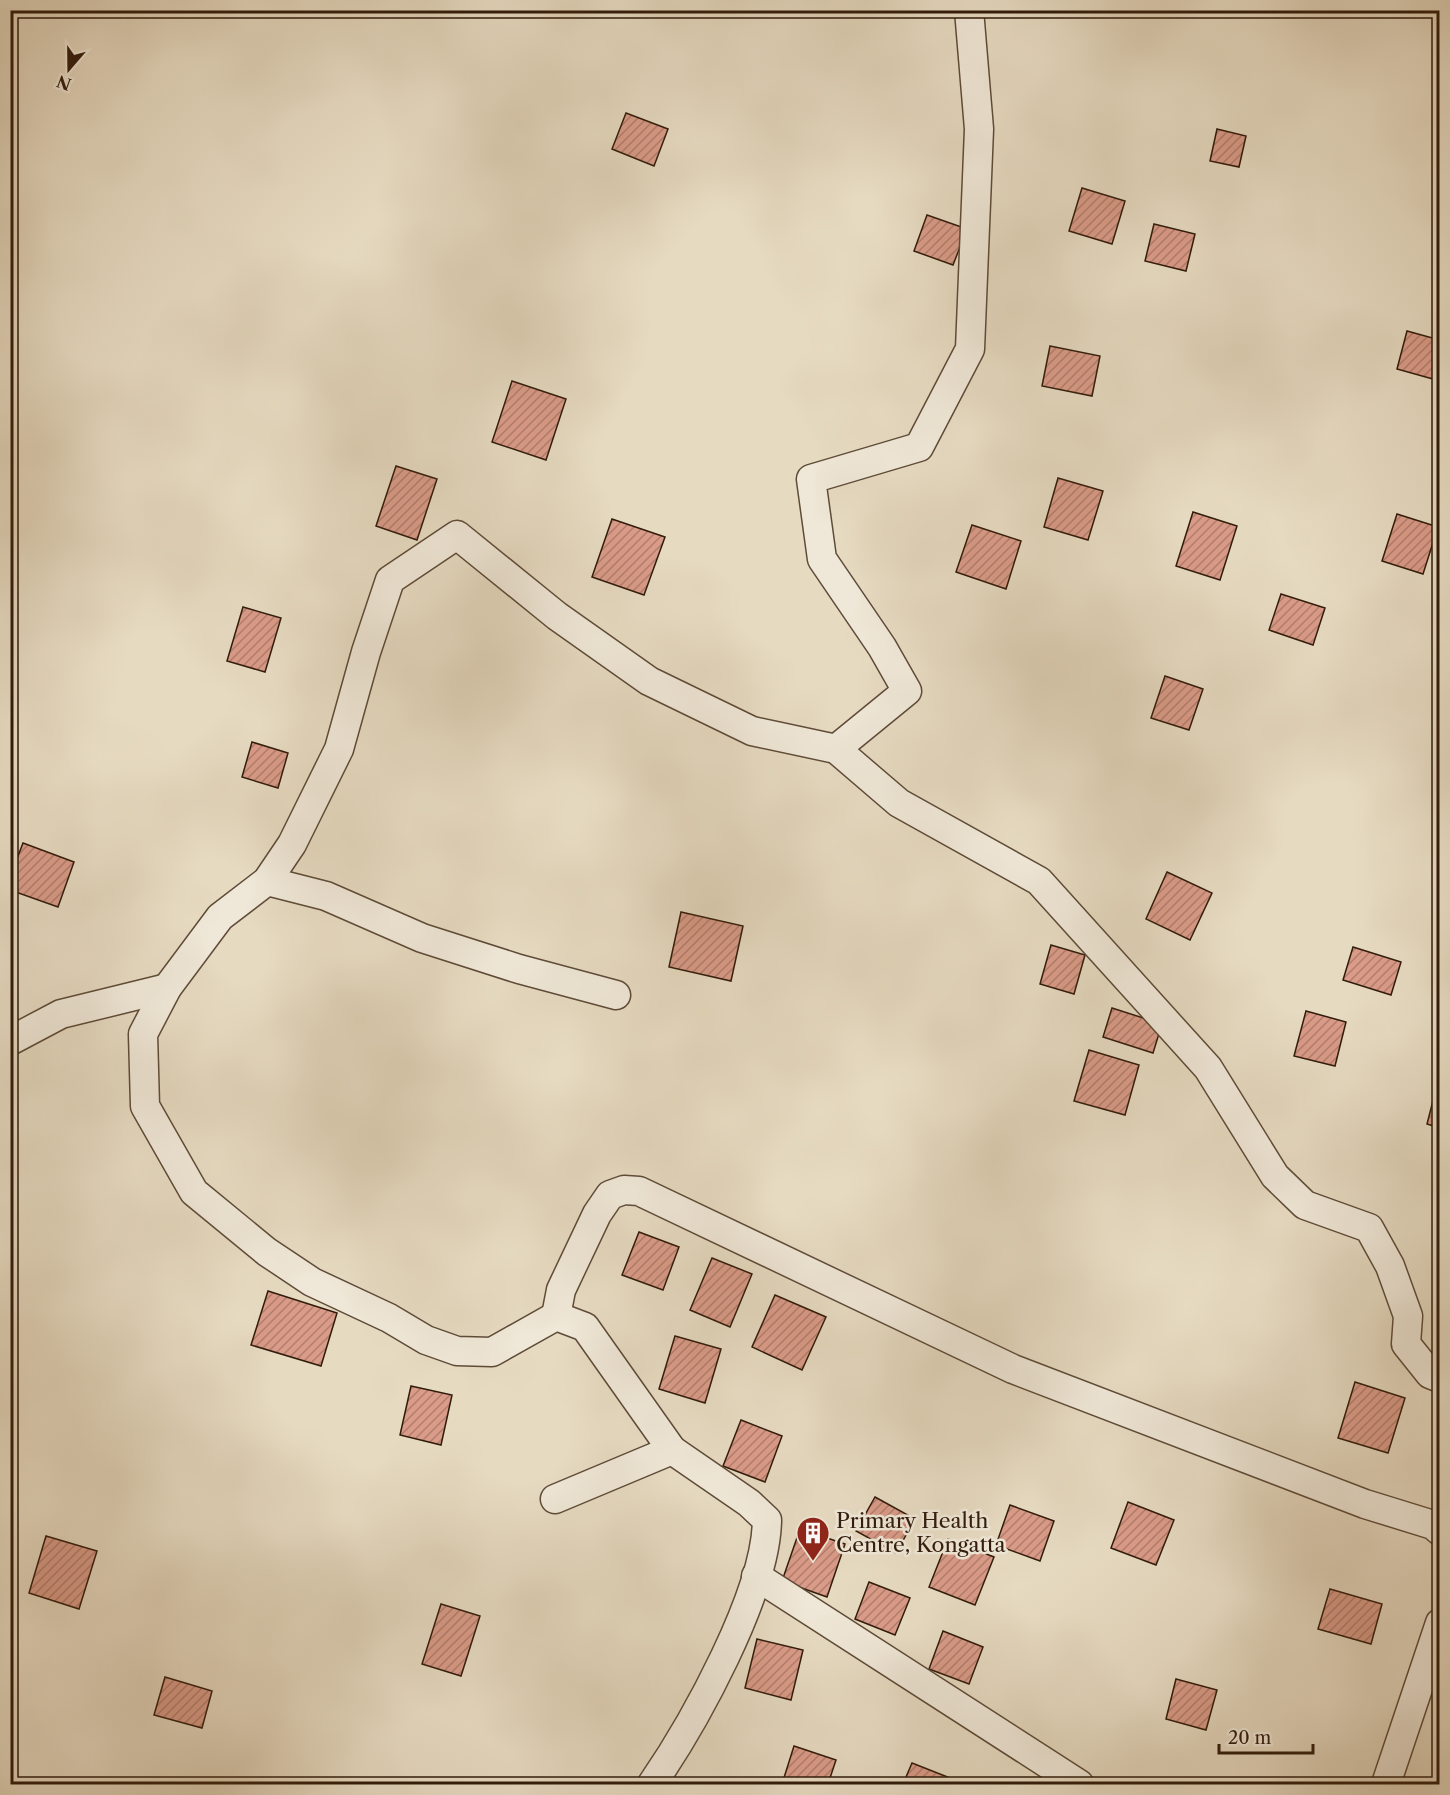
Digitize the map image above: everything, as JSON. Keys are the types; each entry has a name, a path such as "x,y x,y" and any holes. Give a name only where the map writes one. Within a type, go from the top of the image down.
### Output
{"street":[{"path":"836,749 907,691 882,647 822,559 811,479 919,447 970,349 979,129 969,10"},
{"path":"1440,1378 1430,1374 1406,1344 1408,1316 1390,1266 1369,1228 1305,1205 1275,1176 1208,1068 1039,881 899,803 836,749 752,731 649,681 557,615 456,535 390,580 366,652 339,749 292,844 267,881 220,917 167,988 143,1034 145,1106 194,1192 267,1252 312,1282 389,1318 426,1340 457,1351 492,1352 556,1316 561,1290 597,1214 610,1195 624,1190 639,1191 1013,1369 1365,1504 1433,1525 1440,1531"},
{"path":"267,881 326,896 422,938 519,969 616,995"},
{"path":"10,1041 61,1014 167,988"},
{"path":"556,1316 585,1327 672,1450 749,1503 766,1520 766,1542 756,1576 731,1641 682,1741 652,1785"},
{"path":"555,1499 672,1450"},
{"path":"756,1576 830,1621 1079,1785"},
{"path":"1386,1785 1440,1623"}],"building":[{"path":"626,113 668,129 654,166 612,149"},
{"path":"1217,129 1246,136 1239,167 1210,161"},
{"path":"1082,188 1125,201 1112,244 1069,231"},
{"path":"927,215 967,229 953,265 914,251"},
{"path":"1154,224 1195,234 1186,271 1145,261"},
{"path":"1407,331 1440,340 1440,381 1397,369"},
{"path":"1050,346 1100,356 1092,396 1042,386"},
{"path":"512,381 566,399 546,460 492,442"},
{"path":"396,466 437,479 417,540 376,526"},
{"path":"1058,478 1103,491 1088,540 1044,527"},
{"path":"1193,512 1237,526 1220,580 1176,566"},
{"path":"1397,514 1438,527 1423,574 1382,561"},
{"path":"612,519 665,537 644,595 592,577"},
{"path":"972,525 1021,541 1006,589 956,572"},
{"path":"1281,594 1325,608 1313,645 1269,630"},
{"path":"243,607 281,618 265,672 227,661"},
{"path":"1165,676 1203,689 1189,730 1151,718"},
{"path":"252,742 288,753 278,788 242,777"},
{"path":"23,843 74,862 58,907 10,890 10,877"},
{"path":"1167,872 1212,893 1190,940 1146,919"},
{"path":"681,912 743,926 731,981 669,967"},
{"path":"1051,945 1085,955 1074,994 1040,984"},
{"path":"1353,947 1401,962 1391,995 1343,980"},
{"path":"1112,1008 1162,1024 1153,1053 1103,1037"},
{"path":"1306,1011 1346,1022 1335,1066 1294,1056"},
{"path":"1089,1050 1139,1065 1125,1115 1074,1101"},
{"path":"1436,1089 1440,1090 1440,1128 1427,1124"},
{"path":"639,1232 679,1247 663,1290 622,1275"},
{"path":"712,1258 752,1274 730,1327 690,1310"},
{"path":"268,1291 337,1313 321,1366 251,1345"},
{"path":"775,1295 826,1317 802,1370 752,1347"},
{"path":"675,1336 721,1349 705,1403 659,1389"},
{"path":"1355,1382 1405,1398 1388,1453 1338,1438"},
{"path":"411,1386 452,1395 441,1445 400,1435"},
{"path":"741,1420 782,1436 765,1482 723,1466"},
{"path":"875,1497 915,1519 896,1553 856,1531"},
{"path":"1128,1502 1174,1520 1156,1565 1111,1548"},
{"path":"1010,1505 1054,1521 1040,1561 996,1545"},
{"name":"Primary Health Centre, Kongatta","path":"800,1529 845,1544 827,1597 782,1581"},
{"path":"46,1536 97,1551 79,1609 29,1593"},
{"path":"948,1539 994,1557 975,1605 929,1587"},
{"path":"869,1582 910,1598 895,1635 855,1619"},
{"path":"1330,1589 1382,1604 1371,1644 1318,1629"},
{"path":"441,1604 480,1616 461,1676 422,1664"},
{"path":"943,1631 983,1647 969,1684 929,1669"},
{"path":"757,1639 803,1650 791,1700 745,1688"},
{"path":"165,1677 212,1691 202,1728 154,1715"},
{"path":"1176,1679 1217,1690 1206,1730 1166,1719"},
{"path":"794,1746 836,1760 828,1784 782,1784"},
{"path":"912,1763 955,1780 953,1784 903,1784"}],"place":[{"name":"Primary Health Centre, Kongatta","path":"813,1562"}]}
